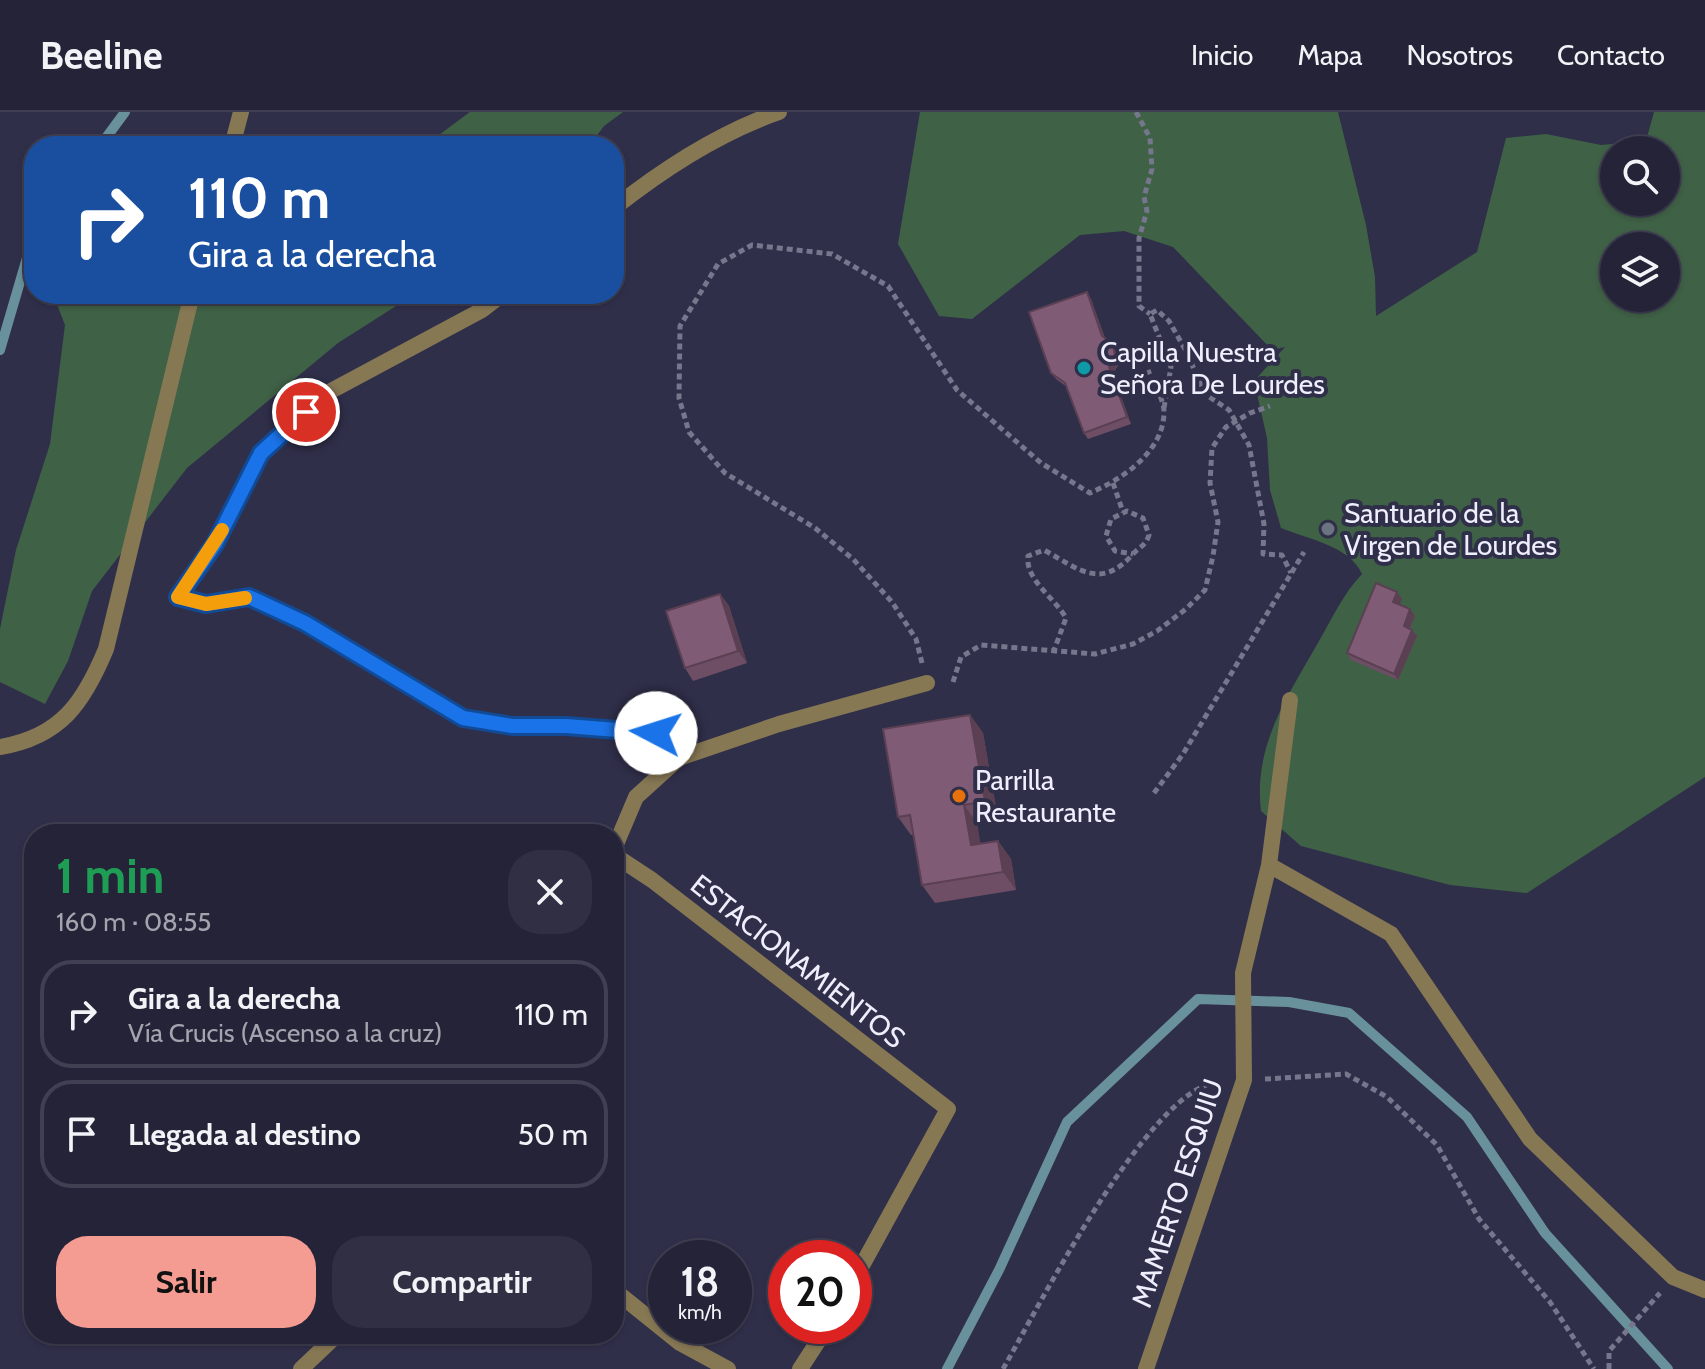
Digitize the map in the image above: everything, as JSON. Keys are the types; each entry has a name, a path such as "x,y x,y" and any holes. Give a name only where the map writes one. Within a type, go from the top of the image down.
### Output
{"street":[{"path":"235,136 241,112"},
{"path":"624,200 646,182 755,121 779,112"},
{"path":"0,747 21,744 56,725 87,693 94,678 106,649 190,304"},
{"path":"490,304 329,392 261,453 215,544 178,597 206,604 249,597 305,623 463,718 512,726 566,726 656,733 679,758"},
{"path":"624,825 636,797 679,758 779,724 927,683"},
{"name":"MAMERTO ESQUIU","path":"1146,1369 1244,1080 1243,973 1269,865 1290,700"},
{"name":"ESTACIONAMIENTOS","path":"624,862 948,1109 872,1247"},
{"path":"1269,865 1391,934 1530,1139 1673,1277 1705,1290"},
{"path":"624,1298 680,1343 728,1369"},
{"path":"301,1369 327,1344"},
{"path":"800,1369 816,1344"}],"path":[{"path":"927,683 916,639 892,602 853,559 815,528 725,473 689,432 679,398 680,326 718,264 752,245 832,254 888,286 957,390 1041,463 1090,493 1113,483 1128,472 1160,436 1171,367 1150,314 1139,306 1139,238 1147,211 1144,197 1152,169 1150,138 1136,112"},
{"path":"1150,314 1157,310 1169,321 1205,394 1229,410 1249,445 1264,524 1263,554 1282,555 1291,573"},
{"path":"1148,370 1164,409"},
{"path":"953,682 961,657 981,645 1016,645 1053,653 1095,654 1133,644 1157,631 1205,590 1218,522 1210,483 1212,448 1226,427 1270,406"},
{"path":"1113,483 1123,512"},
{"path":"1053,653 1066,618 1058,604 1032,576 1028,556 1044,550 1097,575 1124,566 1146,543 1148,526 1136,513 1123,512 1111,519 1106,536 1115,551 1133,554"},
{"path":"1154,793 1183,754 1304,552"},
{"path":"1003,1369 1117,1172 1181,1102 1211,1082 1346,1074 1387,1097 1437,1145 1479,1219 1550,1302 1594,1369"},
{"path":"1609,1369 1609,1351 1673,1277"}],"green space":[{"path":"470,112 623,112 596,136 438,136"},
{"path":"920,112 1338,112 1366,225 1375,277 1376,316 1477,252 1506,138 1546,134 1600,145 1600,216 1680,216 1680,136 1647,136 1654,112 1705,112 1705,777 1527,893 1450,885 1301,846 1261,811 1262,764 1275,722 1285,702 1339,606 1362,574 1356,564 1338,550 1281,528 1270,490 1267,438 1254,381 1285,347 1272,350 1173,247 1124,231 1080,235 972,319 939,316 898,244"},
{"path":"57,304 399,304 338,343 187,468 92,591 68,661 45,704 0,682 0,629 16,550 50,444 65,325"}],"building":[{"name":"Capilla Nuestra Señora De Lourdes","path":"1087,292 1102,336 1113,344 1115,355 1109,367 1127,417 1084,433 1065,383 1051,373 1029,312"},
{"path":"1376,583 1397,592 1393,602 1410,609 1404,626 1412,630 1394,674 1347,653"},
{"path":"720,594 738,651 685,668 666,611"},
{"path":"970,715 985,801 964,805 971,845 998,841 1003,872 922,885 910,815 898,817 883,729"}],"waterway":[{"path":"107,136 125,112"},
{"path":"0,350 24,268"},
{"path":"947,1369 999,1270 1067,1122 1198,999 1289,1002 1349,1013 1467,1117 1545,1233 1668,1369"}],"slow traffic":[{"path":"222,530 178,597 206,604 245,598"}],"place":[{"name":"Capilla Nuestra Señora De Lourdes","path":"1084,368"},
{"name":"Santuario de la Virgen de Lourdes","path":"1328,529"},
{"name":"Parrilla Restaurante","path":"959,796"}],"route":[{"path":"306,412 261,453 215,544 178,597 206,604 249,597 305,623 463,718 512,726 566,726 656,733"}]}
